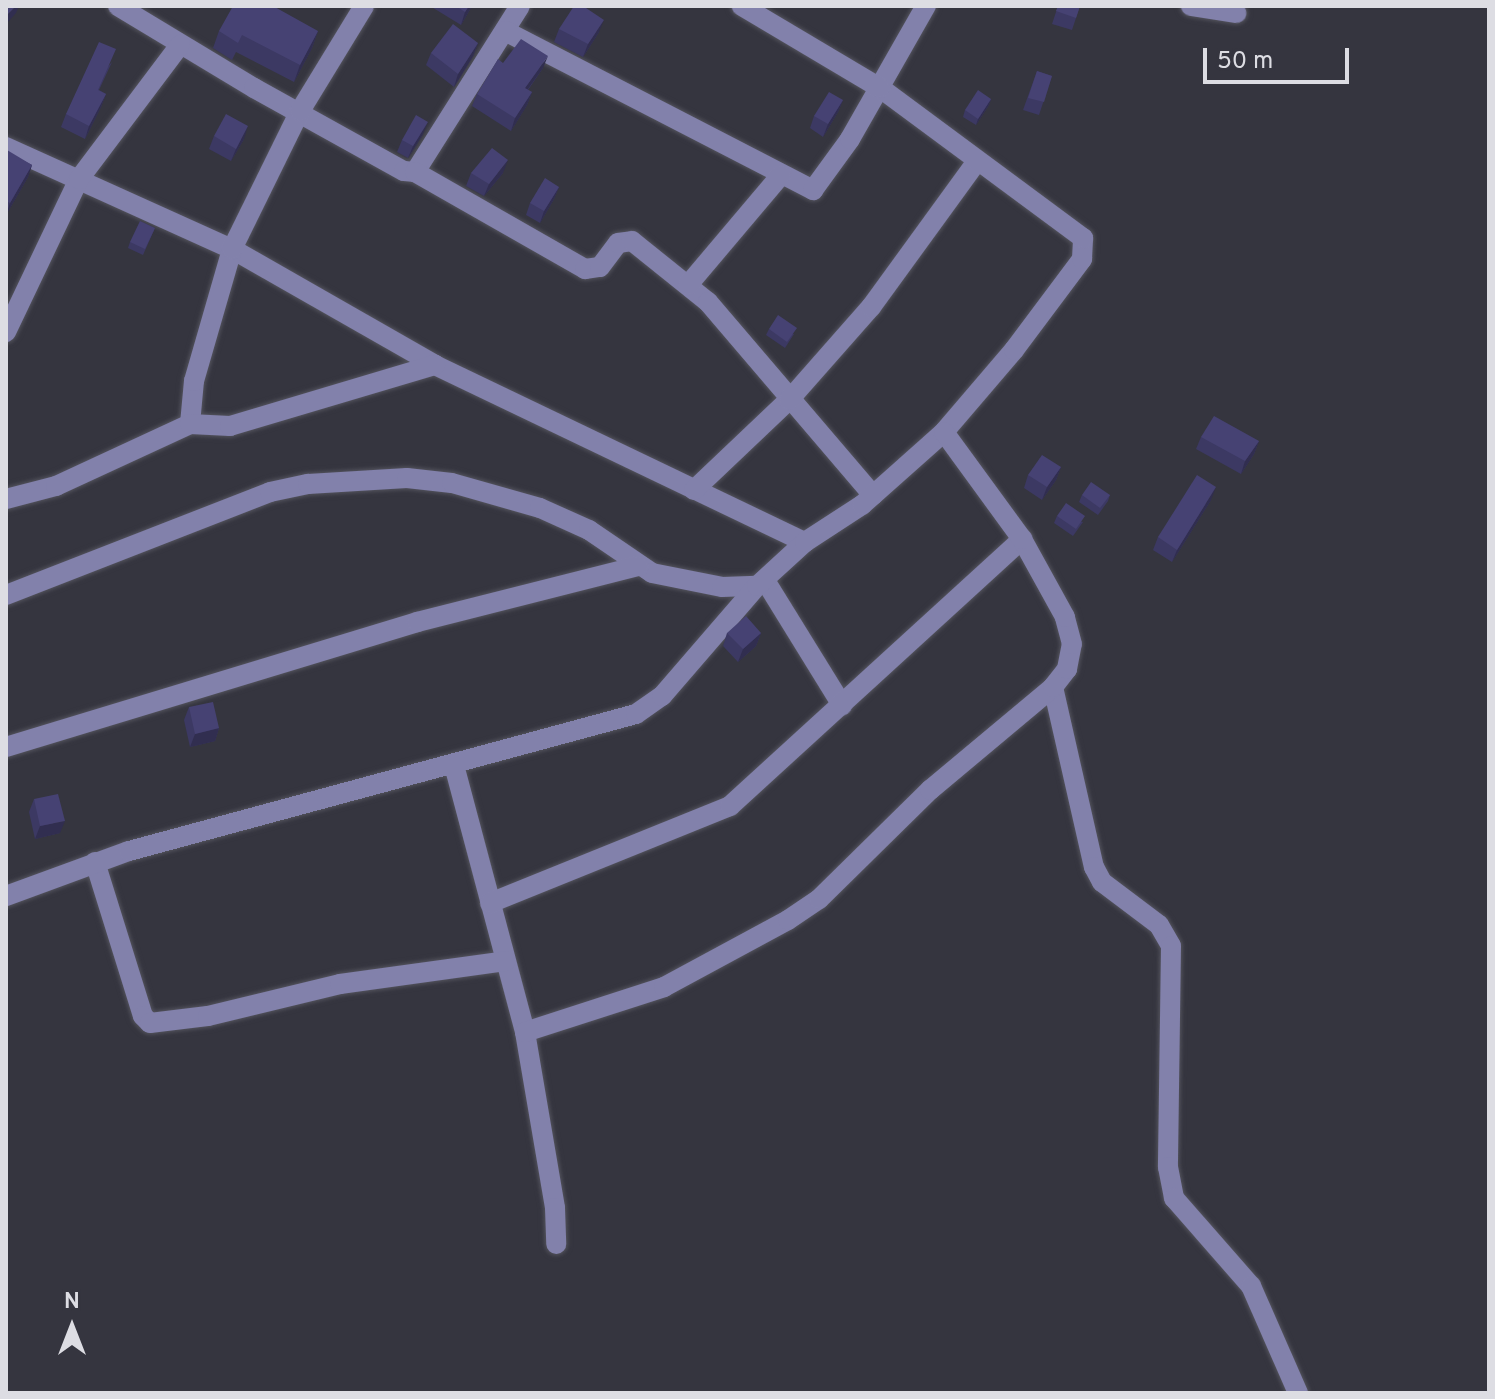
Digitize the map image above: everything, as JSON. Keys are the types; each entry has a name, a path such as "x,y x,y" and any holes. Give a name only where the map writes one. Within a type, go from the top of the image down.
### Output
{"street":[{"path":"118,6 180,45 404,171 415,172 585,269 600,267 624,239 688,285 873,495"},
{"path":"190,424 194,381 232,249 300,111 364,6"},
{"path":"415,172 520,6"},
{"path":"6,896 95,862 636,714 662,696 762,584 805,542 873,495 944,432 1064,287 1085,248 1083,238 1073,229 880,88 742,6"},
{"path":"505,31 805,189 822,185 926,6"},
{"path":"1191,6 1236,13"},
{"path":"6,332 79,179 180,45"},
{"path":"6,147 232,249 435,365 805,542"},
{"path":"694,490 789,400 871,307 977,161"},
{"path":"688,285 781,175"},
{"path":"6,499 56,486 190,424 230,426 435,365"},
{"path":"525,1032 664,987 788,920 819,899 980,743 1053,687 1067,669 1072,644 1065,617 1022,539 944,432"},
{"path":"6,595 270,492 354,479 452,483 502,495 589,530 638,566 683,581 762,584"},
{"path":"490,903 730,806 842,705 904,641 1022,539"},
{"path":"6,747 417,622 638,566"},
{"path":"762,584 842,705"},
{"path":"1053,687 1094,867 1102,882 1167,934 1171,946 1168,1167 1174,1198 1251,1286 1298,1393"},
{"path":"454,765 525,1032 555,1208 556,1244"},
{"path":"95,862 143,1016 150,1023 208,1016 340,984 505,961"}],"building":[{"path":"6,6 16,6 6,16"},
{"path":"233,6 273,6 318,31 300,65 242,35 238,43 219,31"},
{"path":"574,6 583,6 604,20 588,44 559,29"},
{"path":"1058,6 1080,6 1076,18 1056,11"},
{"path":"453,24 478,43 458,74 431,53"},
{"path":"521,39 548,56 525,88 532,92 515,118 477,94 498,59 503,63"},
{"path":"99,42 116,49 98,90 106,94 89,126 66,114"},
{"path":"1037,71 1052,76 1044,102 1028,98"},
{"path":"978,90 991,99 978,119 965,110"},
{"path":"829,92 843,100 828,124 814,116"},
{"path":"226,114 248,126 236,149 214,136"},
{"path":"416,115 428,122 413,146 402,140"},
{"path":"492,148 508,160 489,184 471,173"},
{"path":"7,150 32,165 10,203 6,201"},
{"path":"545,178 559,187 544,211 530,203"},
{"path":"140,221 155,228 145,249 130,242"},
{"path":"778,315 797,328 787,342 769,329"},
{"path":"1214,416 1259,441 1245,461 1201,437"},
{"path":"1042,455 1061,467 1047,487 1028,475"},
{"path":"1197,475 1216,487 1177,550 1158,537"},
{"path":"1091,482 1110,495 1100,508 1082,495"},
{"path":"1066,503 1085,516 1076,529 1057,516"},
{"path":"746,616 761,633 743,649 727,633"},
{"path":"213,702 219,728 195,734 189,707"},
{"path":"58,794 65,821 40,826 34,799"}]}
